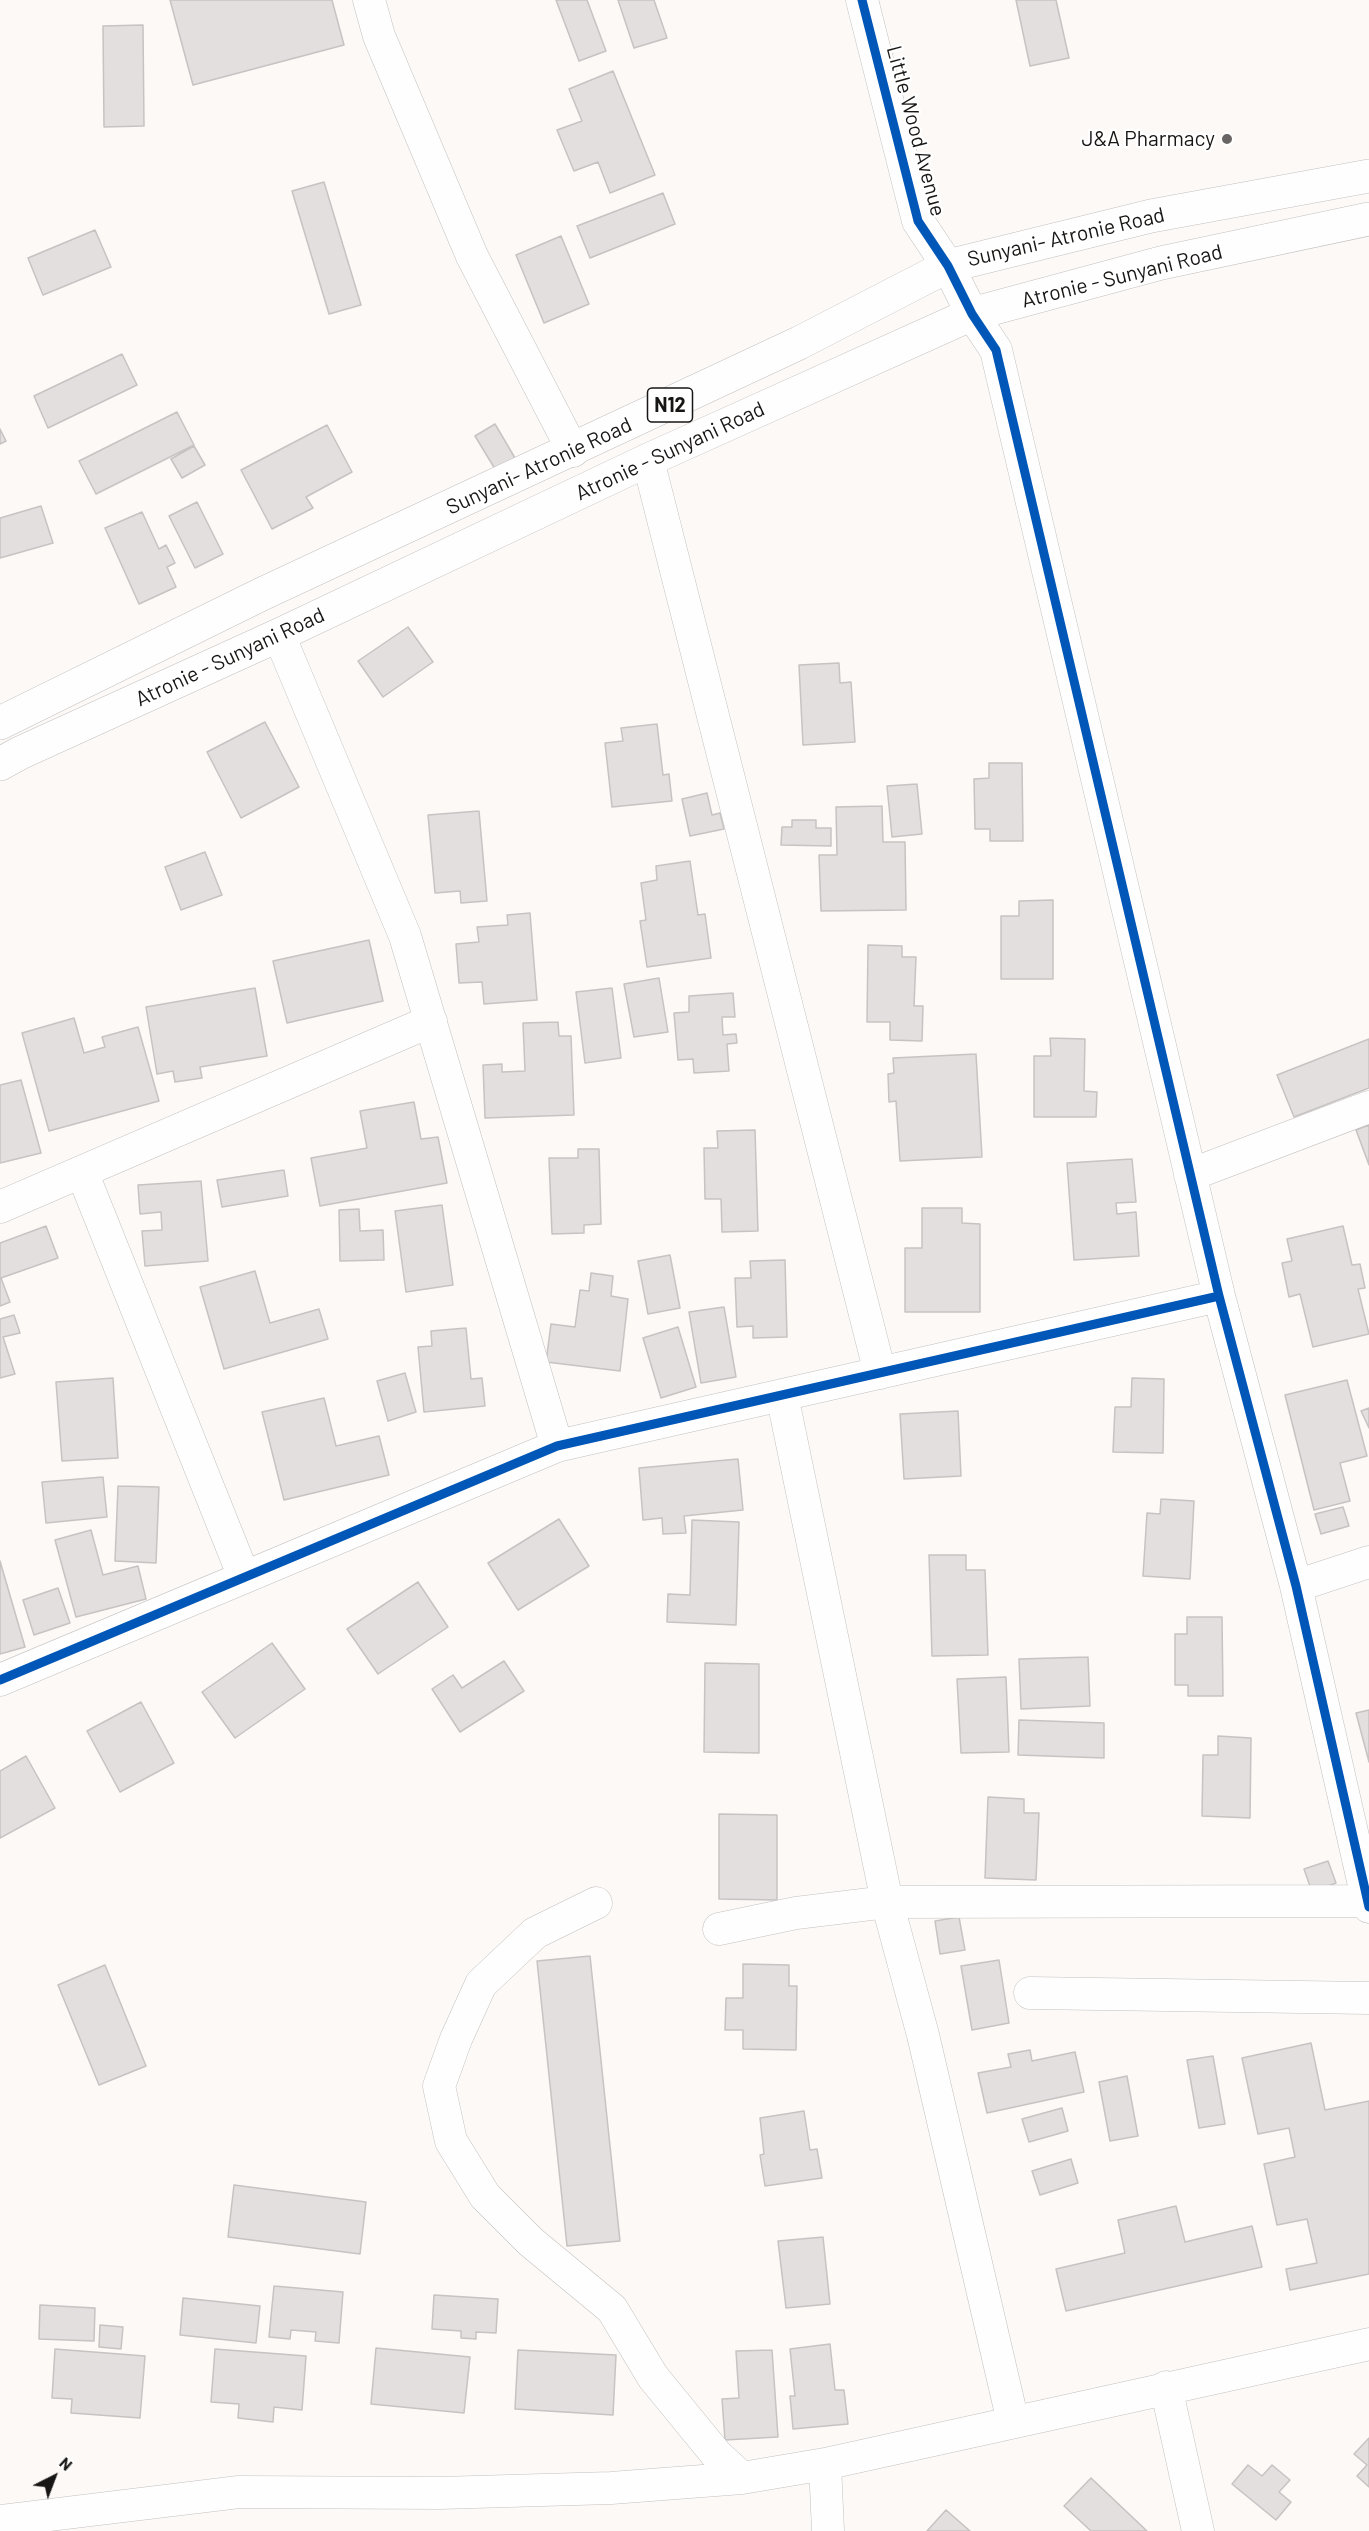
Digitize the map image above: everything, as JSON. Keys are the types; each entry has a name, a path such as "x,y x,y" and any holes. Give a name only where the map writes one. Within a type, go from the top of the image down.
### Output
{"highway":[{"name":"Sunyani- Atronie Road","path":"1,720 262,594 573,451 799,343 948,266 1151,216 1369,176"},
{"name":"Atronie - Sunyani Road","path":"0,764 648,460 972,314 1161,263 1369,219"}],"street":[{"path":"369,0 379,36 472,255 573,451"},
{"name":"Little Wood Avenue","path":"862,0 918,221 948,266 972,314 996,350 1219,1296 1296,1586 1368,1904"},
{"path":"648,460 880,1373"},
{"path":"279,635 405,936 557,1446"},
{"path":"0,1207 430,1021"},
{"path":"1190,1175 1369,1107"},
{"path":"82,1172 244,1577"},
{"path":"0,1680 557,1446 1219,1296"},
{"path":"782,1395 887,1902 923,2035 1013,2422"},
{"path":"1296,1586 1369,1562"},
{"path":"719,1929 796,1913 887,1902 1368,1904"},
{"path":"596,1903 535,1932 481,1984 456,2039 439,2086 451,2141 485,2196 531,2242 612,2309 653,2377 716,2454 742,2478"},
{"path":"1030,1993 1369,1998"},
{"path":"0,2521 239,2492 441,2493 611,2488 742,2478 825,2464 1369,2344"},
{"path":"1166,2387 1198,2531"},
{"path":"825,2464 828,2531"}],"building":[{"path":"170,0 332,0 344,45 193,85"},
{"path":"556,0 587,0 606,51 579,61"},
{"path":"618,0 654,0 667,38 634,48"},
{"path":"1016,0 1056,0 1069,58 1030,66"},
{"path":"143,25 144,126 104,127 103,26"},
{"path":"613,71 655,175 610,193 598,162 574,171 557,130 582,121 569,89"},
{"path":"324,182 361,305 329,314 292,191"},
{"path":"663,193 675,224 590,258 577,226"},
{"path":"95,230 111,267 43,295 28,258"},
{"path":"561,236 589,304 544,323 516,255"},
{"path":"122,354 137,385 48,428 34,396"},
{"path":"177,412 194,445 96,494 79,461"},
{"path":"495,424 515,458 495,469 475,436"},
{"path":"327,425 352,472 306,497 313,508 272,529 241,470"},
{"path":"0,429 6,441 0,444"},
{"path":"194,446 205,465 182,478 171,459"},
{"path":"197,502 223,554 195,568 169,516"},
{"path":"41,506 53,543 0,558 0,518"},
{"path":"142,512 159,549 166,545 175,563 167,567 176,587 139,604 105,528"},
{"path":"408,627 433,662 383,697 358,661"},
{"path":"839,663 840,683 851,682 855,742 803,745 799,665"},
{"path":"265,722 299,787 241,818 207,752"},
{"path":"657,724 663,775 669,774 672,801 612,807 605,743 623,741 621,728"},
{"path":"989,763 1022,763 1023,841 990,841 990,829 975,829 974,779 989,778"},
{"path":"917,784 922,834 892,837 887,786"},
{"path":"707,793 712,815 720,813 724,829 690,836 682,799"},
{"path":"882,806 883,842 905,842 906,910 821,911 819,855 837,855 836,807"},
{"path":"479,811 487,901 461,903 460,891 435,893 428,815"},
{"path":"792,820 816,820 816,828 831,828 831,846 781,845 782,827 792,827"},
{"path":"205,852 222,895 181,910 165,867"},
{"path":"690,861 698,915 705,914 711,958 647,967 640,921 646,920 641,883 657,880 656,866"},
{"path":"1053,900 1053,979 1001,979 1001,916 1019,916 1019,901"},
{"path":"530,913 537,1000 484,1004 482,982 459,983 456,944 479,942 477,927 508,925 507,915"},
{"path":"369,940 383,1001 287,1023 273,961"},
{"path":"868,945 902,946 902,957 916,957 914,1006 923,1006 922,1041 890,1040 890,1022 867,1022"},
{"path":"659,978 668,1032 634,1037 624,984"},
{"path":"255,988 267,1056 200,1067 202,1078 175,1082 173,1071 157,1074 146,1007"},
{"path":"612,988 621,1058 585,1063 576,992"},
{"path":"733,993 735,1017 722,1017 723,1035 736,1034 737,1043 727,1044 729,1071 694,1073 693,1059 678,1060 674,1013 689,1012 689,996"},
{"path":"74,1018 84,1053 105,1047 102,1037 138,1027 159,1101 49,1131 22,1033"},
{"path":"558,1022 559,1036 571,1036 574,1115 485,1118 483,1065 502,1064 502,1072 525,1071 523,1023"},
{"path":"1050,1038 1085,1039 1084,1091 1097,1092 1096,1117 1034,1117 1034,1056 1051,1056"},
{"path":"1369,1039 1369,1088 1294,1117 1277,1075"},
{"path":"976,1054 982,1157 900,1161 896,1101 889,1102 888,1074 894,1073 893,1058"},
{"path":"21,1080 41,1153 0,1163 0,1085"},
{"path":"414,1102 421,1139 438,1137 447,1183 320,1206 311,1158 367,1148 360,1111"},
{"path":"1369,1125 1369,1165 1356,1130"},
{"path":"755,1130 758,1231 722,1232 721,1199 705,1199 704,1148 718,1148 717,1131"},
{"path":"578,1149 599,1149 601,1224 584,1225 584,1233 552,1234 549,1158 578,1158"},
{"path":"1132,1159 1136,1202 1116,1203 1117,1214 1136,1212 1139,1256 1074,1260 1067,1163"},
{"path":"284,1170 288,1196 222,1207 217,1180"},
{"path":"201,1181 208,1261 145,1266 142,1231 162,1230 161,1212 140,1214 138,1185"},
{"path":"442,1205 453,1285 406,1292 395,1211"},
{"path":"922,1208 962,1208 962,1223 980,1224 980,1312 905,1312 905,1248 922,1248"},
{"path":"359,1209 360,1231 383,1230 384,1260 340,1261 339,1210"},
{"path":"46,1226 58,1258 1,1278 10,1302 0,1306 0,1243"},
{"path":"1343,1226 1352,1265 1360,1264 1365,1288 1358,1289 1369,1334 1313,1347 1300,1294 1289,1297 1282,1263 1292,1261 1287,1239"},
{"path":"670,1255 680,1308 648,1314 638,1261"},
{"path":"785,1260 787,1337 753,1338 753,1326 737,1327 735,1278 751,1278 750,1261"},
{"path":"255,1271 270,1323 319,1309 328,1339 224,1369 200,1287"},
{"path":"591,1273 613,1276 611,1296 628,1299 620,1371 546,1362 551,1324 575,1327 580,1290 589,1291"},
{"path":"724,1307 736,1377 701,1383 689,1312"},
{"path":"14,1315 20,1333 3,1337 15,1374 0,1378 0,1319"},
{"path":"678,1327 696,1387 661,1398 643,1338"},
{"path":"466,1328 471,1379 482,1378 485,1406 424,1412 418,1347 432,1346 431,1331"},
{"path":"405,1373 416,1412 388,1421 377,1381"},
{"path":"113,1378 118,1458 62,1461 56,1382"},
{"path":"1132,1378 1164,1379 1163,1453 1113,1452 1115,1407 1131,1407"},
{"path":"1347,1380 1367,1456 1340,1463 1350,1501 1314,1510 1285,1395"},
{"path":"324,1398 336,1446 379,1436 389,1475 284,1500 262,1412"},
{"path":"1369,1408 1369,1428 1361,1411"},
{"path":"958,1411 961,1476 904,1479 900,1414"},
{"path":"738,1459 743,1510 684,1516 686,1533 663,1534 662,1518 643,1520 639,1468"},
{"path":"103,1477 107,1517 46,1523 42,1482"},
{"path":"118,1486 159,1487 156,1563 115,1561"},
{"path":"1161,1499 1194,1501 1190,1579 1143,1576 1147,1513 1160,1514"},
{"path":"1343,1507 1349,1526 1321,1534 1315,1514"},
{"path":"559,1519 589,1566 518,1610 488,1563"},
{"path":"692,1520 739,1522 736,1625 667,1622 668,1594 690,1595"},
{"path":"91,1530 103,1575 138,1566 146,1599 76,1617 55,1540"},
{"path":"929,1555 966,1555 966,1570 985,1570 988,1655 932,1656"},
{"path":"0,1561 25,1647 0,1654"},
{"path":"418,1582 448,1627 378,1674 347,1629"},
{"path":"58,1588 70,1623 34,1635 23,1600"},
{"path":"1187,1617 1222,1617 1223,1696 1188,1696 1188,1685 1175,1685 1175,1634 1187,1634"},
{"path":"272,1643 305,1689 235,1738 202,1692"},
{"path":"1088,1657 1090,1706 1021,1709 1019,1659"},
{"path":"504,1661 524,1691 460,1732 432,1689 453,1675 462,1688"},
{"path":"705,1663 759,1664 759,1753 704,1752"},
{"path":"1006,1677 1009,1752 961,1753 957,1679"},
{"path":"141,1702 174,1763 120,1792 87,1731"},
{"path":"1369,1710 1369,1762 1356,1713"},
{"path":"1019,1720 1104,1723 1104,1758 1018,1755"},
{"path":"1218,1736 1251,1738 1250,1818 1202,1816 1203,1755 1218,1755"},
{"path":"26,1756 55,1808 0,1838 0,1771"},
{"path":"988,1797 1024,1799 1024,1813 1039,1813 1036,1880 985,1878"},
{"path":"719,1814 777,1815 777,1900 719,1899"},
{"path":"1328,1861 1336,1883 1312,1892 1304,1869"},
{"path":"959,1917 965,1950 940,1954 935,1921"},
{"path":"590,1956 620,2241 567,2246 537,1961"},
{"path":"999,1960 1009,2023 972,2030 961,1966"},
{"path":"743,1964 789,1965 789,1986 797,1986 796,2050 743,2049 743,2030 725,2030 726,1998 743,1998"},
{"path":"105,1965 146,2066 99,2085 58,1985"},
{"path":"1311,2043 1325,2110 1369,2101 1369,2274 1290,2290 1286,2269 1317,2263 1307,2219 1277,2225 1264,2164 1295,2157 1289,2128 1258,2134 1242,2058"},
{"path":"1030,2050 1032,2061 1075,2052 1084,2092 987,2113 978,2073 1011,2067 1008,2054"},
{"path":"1213,2056 1225,2124 1199,2128 1187,2060"},
{"path":"1127,2076 1138,2136 1110,2141 1099,2082"},
{"path":"1062,2108 1068,2131 1029,2142 1022,2119"},
{"path":"804,2111 810,2150 817,2149 822,2178 765,2186 760,2155 764,2154 760,2118"},
{"path":"1071,2159 1078,2183 1040,2195 1032,2171"},
{"path":"234,2185 366,2202 360,2254 228,2237"},
{"path":"1176,2206 1185,2242 1252,2226 1262,2267 1066,2311 1056,2269 1125,2253 1118,2220"},
{"path":"823,2237 830,2304 786,2308 778,2241"},
{"path":"274,2286 343,2292 339,2343 315,2341 316,2332 291,2330 290,2339 269,2337"},
{"path":"434,2295 498,2299 496,2333 476,2332 476,2339 461,2338 461,2331 432,2329"},
{"path":"183,2298 260,2306 256,2343 180,2335"},
{"path":"40,2305 95,2308 94,2341 39,2339"},
{"path":"100,2325 123,2327 121,2349 99,2347"},
{"path":"830,2344 835,2390 844,2390 848,2424 793,2429 790,2396 795,2396 790,2349"},
{"path":"376,2348 470,2357 464,2413 371,2404"},
{"path":"55,2349 145,2356 140,2418 71,2413 72,2399 52,2398"},
{"path":"215,2349 306,2356 302,2410 274,2407 273,2422 238,2418 239,2404 211,2402"},
{"path":"518,2350 616,2355 613,2415 515,2409"},
{"path":"772,2350 778,2437 725,2440 722,2399 739,2398 736,2351"},
{"path":"1369,2438 1369,2487 1357,2476 1367,2465 1354,2454"},
{"path":"1248,2465 1262,2476 1272,2465 1290,2480 1279,2492 1291,2502 1276,2520 1232,2484"},
{"path":"1091,2478 1147,2531 1091,2531 1064,2506"},
{"path":"946,2510 970,2531 927,2531"}],"cycle path":[{"path":"862,0 918,221 948,266 972,314 996,350 1219,1296 1296,1586 1369,1907"},
{"path":"0,1680 557,1446 1219,1296"}],"place":[{"name":"J&A Pharmacy","path":"1227,139"}]}
